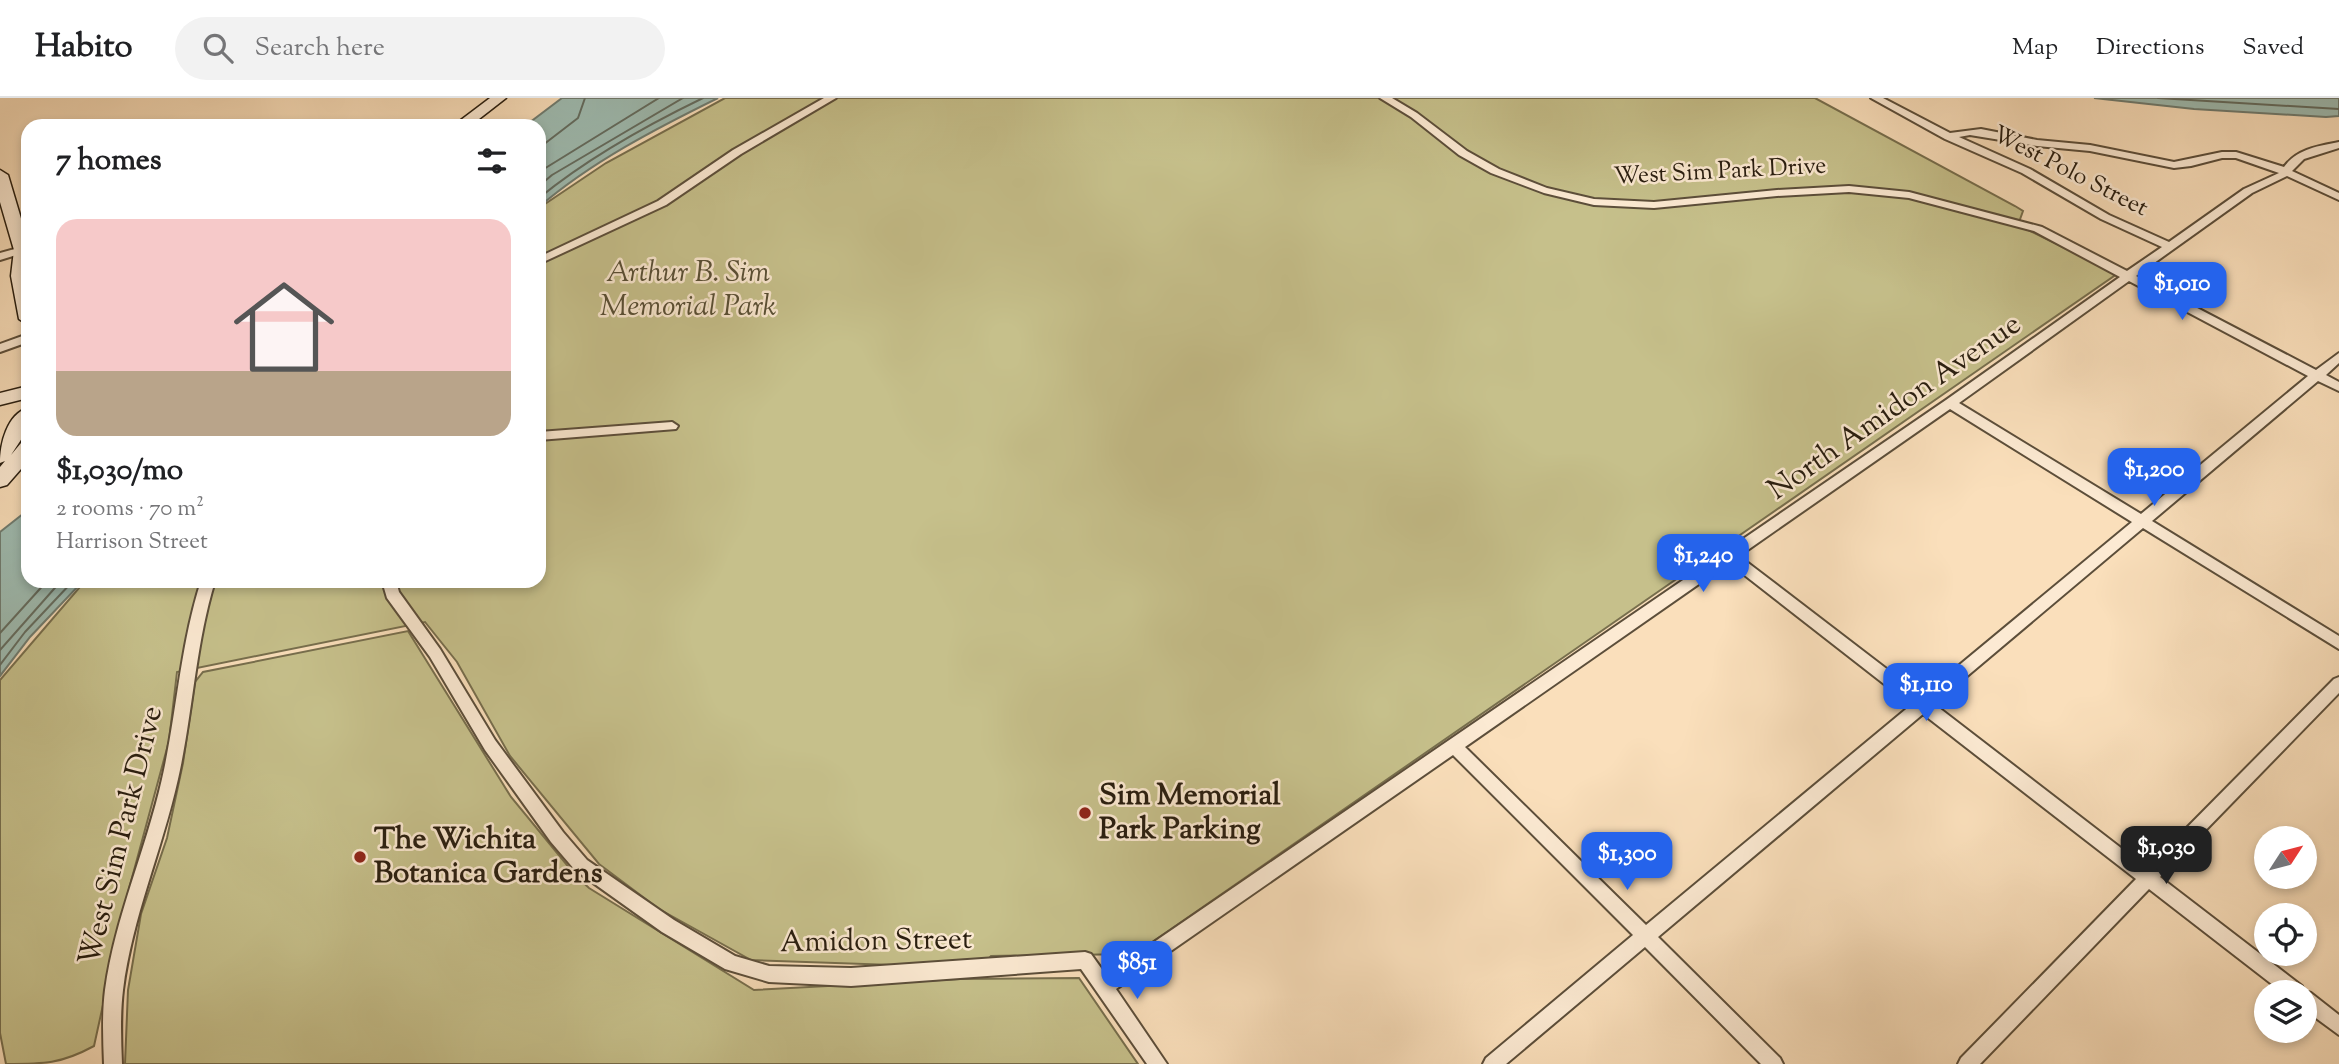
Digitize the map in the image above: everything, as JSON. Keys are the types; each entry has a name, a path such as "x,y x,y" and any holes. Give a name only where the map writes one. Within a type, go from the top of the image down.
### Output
{"main road":[{"path":"470,119 499,98"},
{"path":"488,119 517,98"},
{"path":"0,177 21,241"},
{"path":"21,268 21,286"},
{"path":"0,399 21,394"},
{"path":"0,412 21,407"},
{"path":"0,456 21,425"},
{"path":"0,480 21,456"},
{"path":"0,488 21,472"}],"street":[{"path":"546,258 671,198 737,152 831,98"},
{"name":"West Sim Park Drive","path":"1385,98 1413,115 1462,153 1495,171 1544,190 1594,202 1654,205 1777,192 1849,189 1909,195 2038,229 2339,387"},
{"name":"West Polo Street","path":"1875,98 1949,137 2026,171 2080,204 2170,246"},
{"path":"1949,137 1959,131 1979,132 2014,140 2087,147 2172,165 2199,164 2218,155 2233,154 2286,173 2339,197"},
{"name":"North Amidon Avenue","path":"1104,987 1950,403 2248,191 2286,173 2303,155 2339,145"},
{"path":"0,257 21,254"},
{"path":"0,348 21,340"},
{"path":"1492,1064 2141,520 2339,358"},
{"path":"1950,403 2339,643"},
{"path":"546,435 671,426"},
{"path":"1728,555 2280,980"},
{"name":"West Sim Park Drive","path":"113,1064 111,1032 116,968 124,931 170,779 193,632 206,588"},
{"name":"Amidon Street","path":"391,588 392,594 435,653 489,745 556,837 581,865 668,926 731,963 769,974 850,977 1085,960 1104,987"},
{"path":"1967,1064 2339,683"},
{"path":"1454,746 1774,1064"},
{"path":"1104,987 1157,1064"},
{"path":"2317,1009 2339,1026"}],"green space":[{"name":"Arthur B. Sim Memorial Park","path":"725,98 1815,98 2015,206 2023,211 2018,225 2113,272 2114,276 1135,954 991,956 981,968 751,960 659,909 599,864 510,756 457,662 425,622 177,672 169,741 126,900 94,1046 52,1062 6,1064 0,1033 0,680 79,588 546,588 546,203 606,163"},
{"name":"The Wichita Botanica Gardens","path":"408,631 511,797 576,876 589,888 754,990 960,979 1079,978 1138,1064 125,1064 128,990 141,914 167,838 183,763 195,682 203,672"}],"water":[{"path":"562,98 718,98 602,161 546,201 546,119 534,119"},
{"path":"2094,98 2339,98 2339,116 2194,109"},
{"path":"21,516 21,588 76,588 30,637 0,676 0,532"}],"place":[{"name":"Sim Memorial Park Parking","path":"1085,813"},
{"name":"The Wichita Botanica Gardens","path":"360,857"}]}
